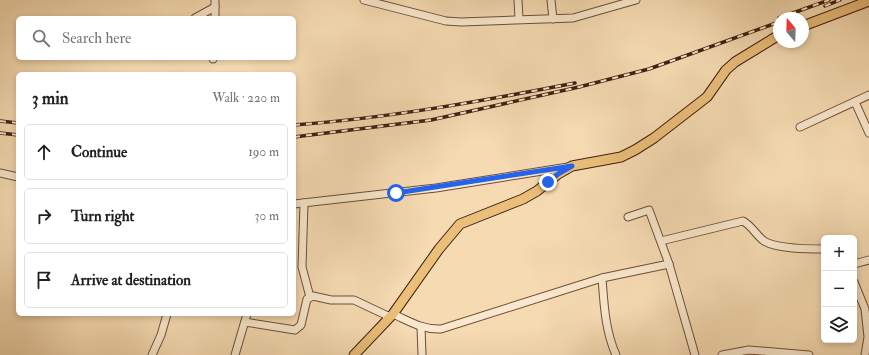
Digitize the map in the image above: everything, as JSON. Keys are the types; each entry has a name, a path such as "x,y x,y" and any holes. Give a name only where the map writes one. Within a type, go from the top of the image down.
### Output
{"main road":[{"path":"809,24 869,1"},
{"path":"354,355 391,315 425,267 460,224 523,199 572,166 621,157 654,138 708,98 726,70 735,62 773,39"}],"street":[{"path":"364,0 446,21 461,22 573,18 636,0"},
{"path":"518,0 520,19"},
{"path":"551,0 553,19"},
{"path":"198,16 215,4"},
{"path":"215,4 215,16"},
{"path":"800,127 869,95"},
{"path":"855,102 868,128"},
{"path":"296,204 436,188 572,166"},
{"path":"0,173 16,177"},
{"path":"304,203 302,267 310,297"},
{"path":"628,217 649,210 669,264 695,355"},
{"path":"661,241 743,221 759,236 772,244 806,249 821,249"},
{"path":"857,262 869,260"},
{"path":"310,297 331,300 354,300 431,330 453,326 602,278 669,264"},
{"path":"602,278 605,318 608,333 616,355"},
{"path":"857,289 865,309 868,337 865,355"},
{"path":"245,322 295,330 301,325 306,302 310,297"},
{"path":"152,355 161,335 166,316"},
{"path":"236,355 246,316"},
{"path":"421,327 422,355"},
{"path":"722,355 749,350 809,355"}],"railway":[{"path":"796,12 829,0"},
{"path":"825,6 840,0"},
{"path":"296,137 431,120 579,87 649,69 773,24"},
{"path":"296,125 400,113 575,83"},
{"path":"0,121 16,123"},
{"path":"0,133 16,135"}],"route":[{"path":"396,193 572,166 548,182"}]}
